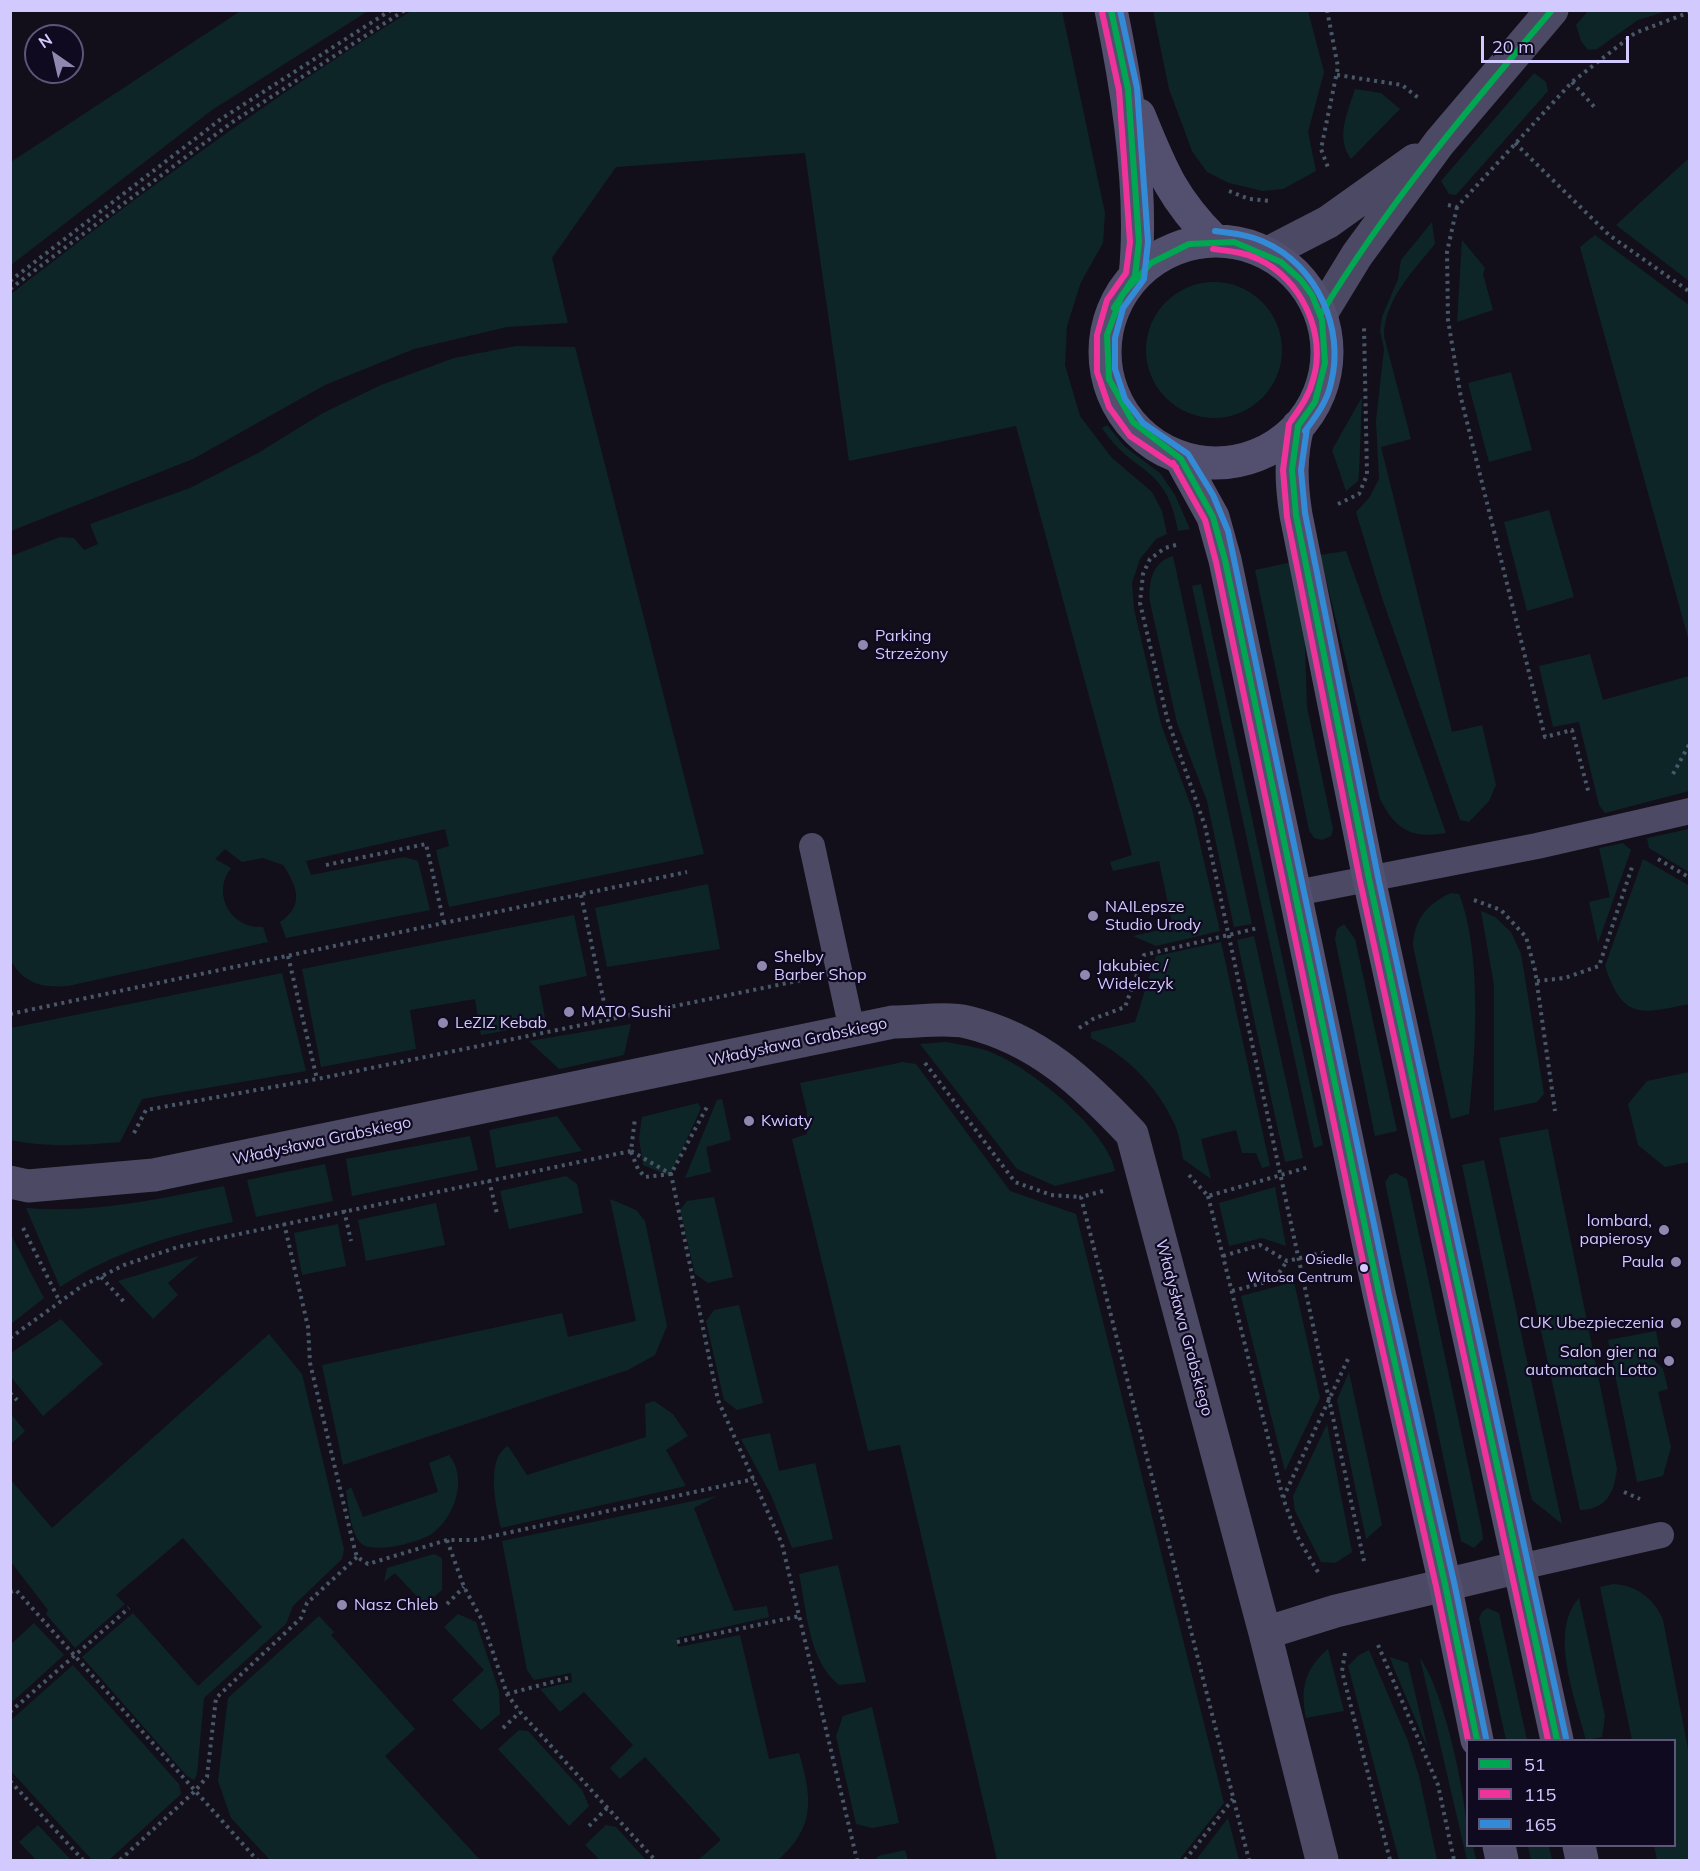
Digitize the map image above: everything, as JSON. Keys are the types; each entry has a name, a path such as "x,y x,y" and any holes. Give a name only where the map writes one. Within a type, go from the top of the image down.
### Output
{"street":[{"path":"1111,10 1128,89 1139,242 1135,276"},
{"path":"1321,314 1357,255 1439,144 1552,10"},
{"path":"1128,89 1166,181 1187,213 1214,240"},
{"path":"1268,253 1328,222 1439,144"},
{"path":"1181,459 1226,463 1254,456 1280,443 1305,418 1322,386 1327,350 1321,314 1309,290 1291,269 1268,253 1251,246 1214,240 1185,245 1158,257 1135,276 1115,304 1106,337 1106,371 1117,403 1137,430 1181,459 1205,500 1219,534 1379,1293 1478,1739"},
{"path":"1298,426 1291,453 1290,474 1296,515 1369,879 1557,1739"},
{"name":"Władysława Grabskiego","path":"10,1182 28,1186 154,1176 893,1022 965,1021 1029,1044 1083,1083 1132,1134 1265,1632 1322,1860"},
{"path":"1265,1632 1336,1611 1520,1567"}],"lane":[{"path":"1296,893 1689,812"},
{"path":"812,846 852,1030"},
{"path":"1520,1567 1661,1535"}],"path":[{"path":"10,281 221,119 391,10"},
{"path":"10,289 231,123 405,10"},
{"path":"1327,10 1337,75 1321,149 1333,178"},
{"path":"1689,12 1635,33 1572,82 1457,207 1447,252 1448,320 1461,398 1545,736 1572,730 1592,805 1613,829 1689,878"},
{"path":"1337,75 1402,85 1424,102"},
{"path":"1572,82 1597,110"},
{"path":"1515,143 1609,235 1689,292"},
{"path":"1228,190 1249,199 1280,202"},
{"path":"1437,202 1457,207"},
{"path":"1330,506 1359,494 1367,475 1366,378"},
{"path":"1186,542 1165,548 1150,560 1143,574 1140,603 1167,718 1205,826 1364,1562"},
{"path":"326,866 426,844 444,923"},
{"path":"1537,981 1565,978 1599,966 1639,847"},
{"path":"10,1014 687,872"},
{"path":"581,895 608,1021"},
{"path":"1469,898 1501,910 1526,937 1537,981 1556,1111"},
{"path":"1071,1034 1093,1019 1125,1007 1144,955 1258,928"},
{"path":"288,956 317,1079"},
{"path":"920,1056 1015,1182 1051,1195 1081,1197"},
{"path":"710,1101 671,1174 718,1400 782,1544 857,1860"},
{"path":"637,1107 631,1151 638,1170 645,1176 671,1174"},
{"path":"10,1338 101,1277 124,1265 178,1247 631,1151 671,1174"},
{"path":"489,1180 497,1214"},
{"path":"1208,1196 1283,1498 1297,1536 1318,1572 1328,1574"},
{"path":"344,1210 351,1241"},
{"path":"19,1220 60,1303"},
{"path":"284,1223 308,1327 310,1363 357,1557 368,1564 447,1540 475,1540 754,1479"},
{"path":"1222,1256 1260,1245 1287,1261"},
{"path":"1232,1291 1274,1280 1287,1261 1335,1249"},
{"path":"101,1277 126,1304"},
{"path":"1283,1498 1352,1353"},
{"path":"10,1393 16,1400"},
{"path":"447,1540 464,1587 482,1620 507,1694 520,1712 655,1860"},
{"path":"120,1860 195,1792 207,1777 216,1698 301,1618 307,1602 357,1557"},
{"path":"447,1604 464,1587"},
{"path":"10,1592 16,1590 257,1860"},
{"path":"10,1712 129,1608"},
{"path":"677,1642 800,1616"},
{"path":"1376,1639 1438,1785 1454,1860"},
{"path":"1346,1650 1342,1671 1390,1860"},
{"path":"507,1694 571,1677"},
{"path":"503,1728 520,1712"},
{"path":"10,1781 82,1860"},
{"path":"1185,1860 1233,1798"},
{"path":"589,1826 607,1808"}],"green space":[{"path":"242,10 368,11 212,110 11,265 11,162"},
{"path":"411,11 1062,11 1105,213 1103,243 1081,282 1067,326 1065,365 1080,416 1111,457 1152,492 1162,511 1167,534 1156,539 1140,559 1132,583 1134,609 1161,724 1192,809 1220,931 1156,946 1133,936 1173,927 1159,861 1113,871 1110,862 1132,855 1016,426 849,461 805,153 616,167 552,258 568,323 507,327 414,349 325,385 193,459 11,531 11,294 207,147 308,77"},
{"path":"1153,11 1308,11 1324,72 1308,132 1316,171 1283,189 1263,191 1229,183 1207,172 1192,151 1169,89"},
{"path":"1588,11 1667,11 1638,20 1597,49 1588,50 1581,41 1576,25"},
{"path":"1534,73 1546,82 1548,91 1456,195 1449,194 1441,181"},
{"path":"1355,89 1381,93 1400,109 1351,159 1346,151 1343,133 1346,115"},
{"path":"1689,158 1689,281 1616,225"},
{"path":"1432,222 1435,244 1409,275 1394,298 1385,323 1384,336 1411,439 1381,447 1452,732 1482,725 1496,785 1489,801 1469,822 1460,820 1382,598 1356,512 1369,498 1379,479 1376,421 1384,349 1380,331 1382,317 1398,279 1401,260"},
{"path":"1595,235 1689,305 1689,641 1580,247"},
{"path":"1462,240 1485,268 1483,274 1493,310 1457,322"},
{"path":"1214,282 1240,287 1262,302 1277,324 1282,350 1277,376 1262,398 1240,413 1214,418 1188,413 1166,398 1151,376 1146,350 1151,324 1166,302 1188,287"},
{"path":"516,346 575,347 704,854 449,907 436,850 449,846 445,829 306,861 311,875 404,857 418,861 430,910 286,938 280,922 293,909 296,896 295,888 283,865 263,858 242,862 225,849 215,859 231,868 225,878 223,888 228,908 242,922 263,927 268,942 68,986 42,985 27,979 10,959 11,556 60,537 74,538 84,550 98,544 90,524 190,488 258,453 323,413 381,385 454,358"},
{"path":"1511,372 1532,450 1489,462 1468,383"},
{"path":"1362,397 1358,481 1346,491 1332,450"},
{"path":"1107,425 1125,447 1160,473 1175,495 1190,529 1178,531 1173,509 1166,493 1148,472 1114,443 1102,428"},
{"path":"1549,510 1574,597 1527,611 1504,522"},
{"path":"1346,551 1446,833 1423,835 1406,830 1392,818 1380,799 1320,555"},
{"path":"1173,556 1252,924 1234,927 1207,801 1177,723 1150,602 1151,581 1156,568"},
{"path":"1292,562 1304,616 1307,707 1333,829 1331,836 1322,840 1314,838 1309,830 1255,570"},
{"path":"1201,584 1323,1145 1314,1148 1192,586"},
{"path":"1590,654 1603,700 1689,676 1689,791 1605,813 1599,805 1579,722 1553,727 1539,666"},
{"path":"1689,829 1689,872 1649,848 1647,838"},
{"path":"1623,843 1631,850 1598,943 1589,902 1610,897 1599,848"},
{"path":"1643,859 1690,886 1689,1004 1658,1010 1635,1009 1619,996 1605,966"},
{"path":"708,884 720,949 607,967 595,908"},
{"path":"1451,893 1459,894 1471,944 1475,1032 1469,1114 1451,1119 1413,946 1416,928 1423,913 1435,902"},
{"path":"1481,911 1495,917 1511,932 1521,954 1544,1094 1537,1102 1494,1111 1494,985"},
{"path":"574,915 587,976 539,986 546,1023 481,1035 475,999 410,1010 416,1049 321,1067 302,969"},
{"path":"1344,924 1355,939 1397,1131 1375,1136 1335,939 1337,929"},
{"path":"1254,936 1303,1158 1285,1162 1237,940"},
{"path":"1221,942 1270,1166 1262,1168 1256,1153 1242,1153 1236,1130 1201,1139 1211,1179 1183,1159 1174,1123 1150,1085 1129,1063 1091,1038 1091,1032 1135,1022 1156,956"},
{"path":"282,973 306,1071 142,1099 120,1142 52,1145 11,1140 11,1028"},
{"path":"631,1024 624,1055 559,1069 529,1041"},
{"path":"946,1042 995,1054 1029,1073 1067,1104 1099,1138 1115,1171 1055,1186 1017,1169 920,1044"},
{"path":"903,1062 916,1064 1010,1191 1076,1214 1224,1803 1179,1860 997,1860 900,1445 868,1451 792,1139 807,1134 807,1112 800,1083"},
{"path":"1689,1072 1689,1162 1665,1167 1638,1145 1628,1104 1647,1081"},
{"path":"722,1099 731,1140 706,1147 711,1172 685,1178 717,1100"},
{"path":"698,1103 701,1108 670,1176 643,1165 639,1138 642,1117"},
{"path":"557,1116 582,1151 496,1168 489,1130"},
{"path":"1548,1129 1617,1469 1614,1485 1608,1498 1597,1507 1580,1510 1499,1138"},
{"path":"470,1136 478,1170 352,1196 346,1159"},
{"path":"1484,1160 1562,1524 1532,1500 1529,1488 1462,1165"},
{"path":"325,1164 333,1201 256,1217 247,1180"},
{"path":"1396,1173 1407,1179 1482,1530 1483,1539 1474,1548 1461,1541 1385,1182 1390,1175"},
{"path":"566,1176 577,1184 583,1213 509,1229 500,1191"},
{"path":"224,1186 233,1222 143,1246 101,1264 60,1287 26,1208 101,1207"},
{"path":"1275,1187 1286,1246 1262,1238 1229,1246 1219,1203"},
{"path":"714,1197 733,1277 708,1283 695,1274 680,1210 687,1201"},
{"path":"610,1199 636,1210 645,1221 667,1326 655,1355 628,1370 343,1465 322,1365 562,1313 568,1337 636,1321"},
{"path":"436,1203 445,1245 366,1261 358,1220"},
{"path":"338,1224 346,1266 302,1275 294,1233"},
{"path":"10,1233 44,1298 11,1324 10,1324"},
{"path":"199,1256 168,1283 178,1295 153,1319 118,1281"},
{"path":"1294,1282 1320,1398 1285,1471 1241,1296"},
{"path":"739,1305 763,1403 737,1410 724,1400 706,1321 714,1310"},
{"path":"61,1319 103,1364 43,1416 11,1377 11,1353"},
{"path":"1656,1331 1660,1352 1653,1359 1663,1369 1668,1389 1658,1392 1671,1447 1663,1476 1637,1482 1608,1340"},
{"path":"269,1334 302,1374 344,1549 342,1559 293,1606 286,1624 204,1698 197,1774 194,1780 187,1776 82,1657 133,1613 198,1686 262,1627 183,1538 116,1595 125,1604 75,1648 46,1614 48,1610 11,1562 11,1480 52,1528"},
{"path":"1349,1372 1382,1525 1366,1539 1337,1400"},
{"path":"654,1401 673,1414 688,1436 666,1450 686,1486 501,1528 495,1496 494,1472 496,1461 508,1446 527,1475 646,1437 645,1404"},
{"path":"10,1413 25,1431 11,1444 10,1444"},
{"path":"1327,1424 1352,1552 1335,1563 1321,1562 1295,1511 1293,1496"},
{"path":"770,1433 779,1471 815,1463 833,1539 792,1548 771,1495 741,1439"},
{"path":"449,1455 458,1474 458,1485 453,1507 441,1526 427,1536 398,1546 377,1548 362,1544 352,1527 346,1491 351,1487 363,1517 438,1492 429,1463"},
{"path":"717,1496 694,1508 734,1611 767,1606 769,1617 677,1638 678,1647 740,1635 769,1759 799,1753 807,1784 808,1811 799,1836 778,1860 698,1860 721,1840 645,1757 620,1779 610,1768 633,1745 584,1692 560,1712 540,1689 572,1682 571,1673 534,1680 527,1670 502,1541"},
{"path":"434,1554 442,1558 442,1590 425,1605 395,1573 384,1582 387,1568"},
{"path":"838,1565 866,1682 839,1685 821,1662 810,1634 799,1574"},
{"path":"1613,1584 1637,1590 1655,1605 1663,1620 1689,1754 1690,1857 1685,1860 1657,1860 1654,1847 1676,1847 1676,1739 1632,1739 1600,1587"},
{"path":"1579,1598 1605,1716 1602,1737 1586,1739 1571,1686 1565,1647 1570,1612"},
{"path":"1487,1608 1499,1613 1527,1739 1506,1739 1479,1618"},
{"path":"458,1614 476,1622 499,1691 500,1714 481,1730 452,1700 484,1670 444,1627"},
{"path":"319,1616 334,1632 331,1635 415,1729 385,1756 480,1860 270,1860 231,1818 218,1781 228,1698"},
{"path":"34,1623 64,1655 11,1703 11,1644"},
{"path":"1328,1649 1344,1711 1306,1718 1304,1688 1306,1680 1314,1664"},
{"path":"1369,1650 1408,1741 1419,1776 1437,1860 1399,1860 1348,1666 1359,1655"},
{"path":"1390,1657 1408,1663 1428,1749 1393,1666"},
{"path":"1420,1658 1438,1696 1453,1749 1464,1803 1466,1847 1473,1847 1476,1860 1467,1860"},
{"path":"73,1665 179,1784 181,1794 109,1860 92,1860 11,1771 11,1720"},
{"path":"872,1707 899,1823 872,1828 856,1824 836,1736 843,1716"},
{"path":"519,1730 528,1731 582,1790 589,1806 569,1826 498,1749"},
{"path":"1228,1818 1239,1860 1196,1860"},
{"path":"38,1825 71,1860 36,1860 19,1842"},
{"path":"606,1825 616,1827 646,1860 600,1860 585,1845"},
{"path":"1528,1847 1549,1847 1552,1860 1531,1860"},
{"path":"905,1850 908,1860 876,1860 878,1856"}],"transit line":[{"name":"51","path":"1111,10 1128,89 1139,242 1135,276 1114,308"},
{"name":"165","path":"1120,10 1137,88 1148,242 1144,279 1123,308 1115,338 1115,369 1125,399 1143,423 1188,454 1213,495 1228,531 1388,1291 1454,1582 1486,1738"},
{"name":"51","path":"1321,314 1374,233 1430,158 1552,10"},
{"name":"115","path":"1102,12 1119,90 1130,242 1126,273 1107,300 1097,335 1097,372 1109,407 1130,436 1176,467"},
{"name":"165","path":"1215,231 1252,238 1283,252 1299,266 1323,301 1334,341 1334,362 1327,396 1305,431"},
{"name":"51","path":"1181,459 1133,422 1109,379 1107,335 1122,295 1151,263 1189,244 1234,242 1281,262 1301,280 1312,295 1322,320 1325,363 1315,402 1298,426"},
{"name":"115","path":"1213,249 1247,255 1274,268 1287,280 1307,310 1313,327 1316,363 1309,391 1291,421"},
{"name":"115","path":"1289,424 1283,470 1287,517 1360,881 1548,1739"},
{"name":"51","path":"1298,426 1292,470 1296,515 1369,879 1557,1739"},
{"name":"165","path":"1307,428 1301,470 1305,513 1378,877 1566,1738"},
{"name":"51","path":"1181,459 1213,517 1225,560 1379,1293 1445,1584 1477,1739"},
{"name":"115","path":"1173,463 1205,520 1216,562 1370,1295 1436,1586 1468,1739"}],"place":[{"name":"Parking Strzeżony","path":"863,645"},
{"name":"NAILepsze Studio Urody","path":"1093,916"},
{"name":"Shelby Barber Shop","path":"762,966"},
{"name":"Jakubiec / Widelczyk","path":"1085,975"},
{"name":"MATO Sushi","path":"569,1012"},
{"name":"LeZIZ Kebab","path":"443,1023"},
{"name":"Kwiaty","path":"749,1121"},
{"name":"lombard, papierosy","path":"1664,1230"},
{"name":"Paula","path":"1676,1262"},
{"name":"Osiedle Witosa Centrum","path":"1364,1268"},
{"name":"CUK Ubezpieczenia","path":"1676,1323"},
{"name":"Salon gier na automatach Lotto","path":"1669,1361"},
{"name":"Nasz Chleb","path":"342,1605"}]}
